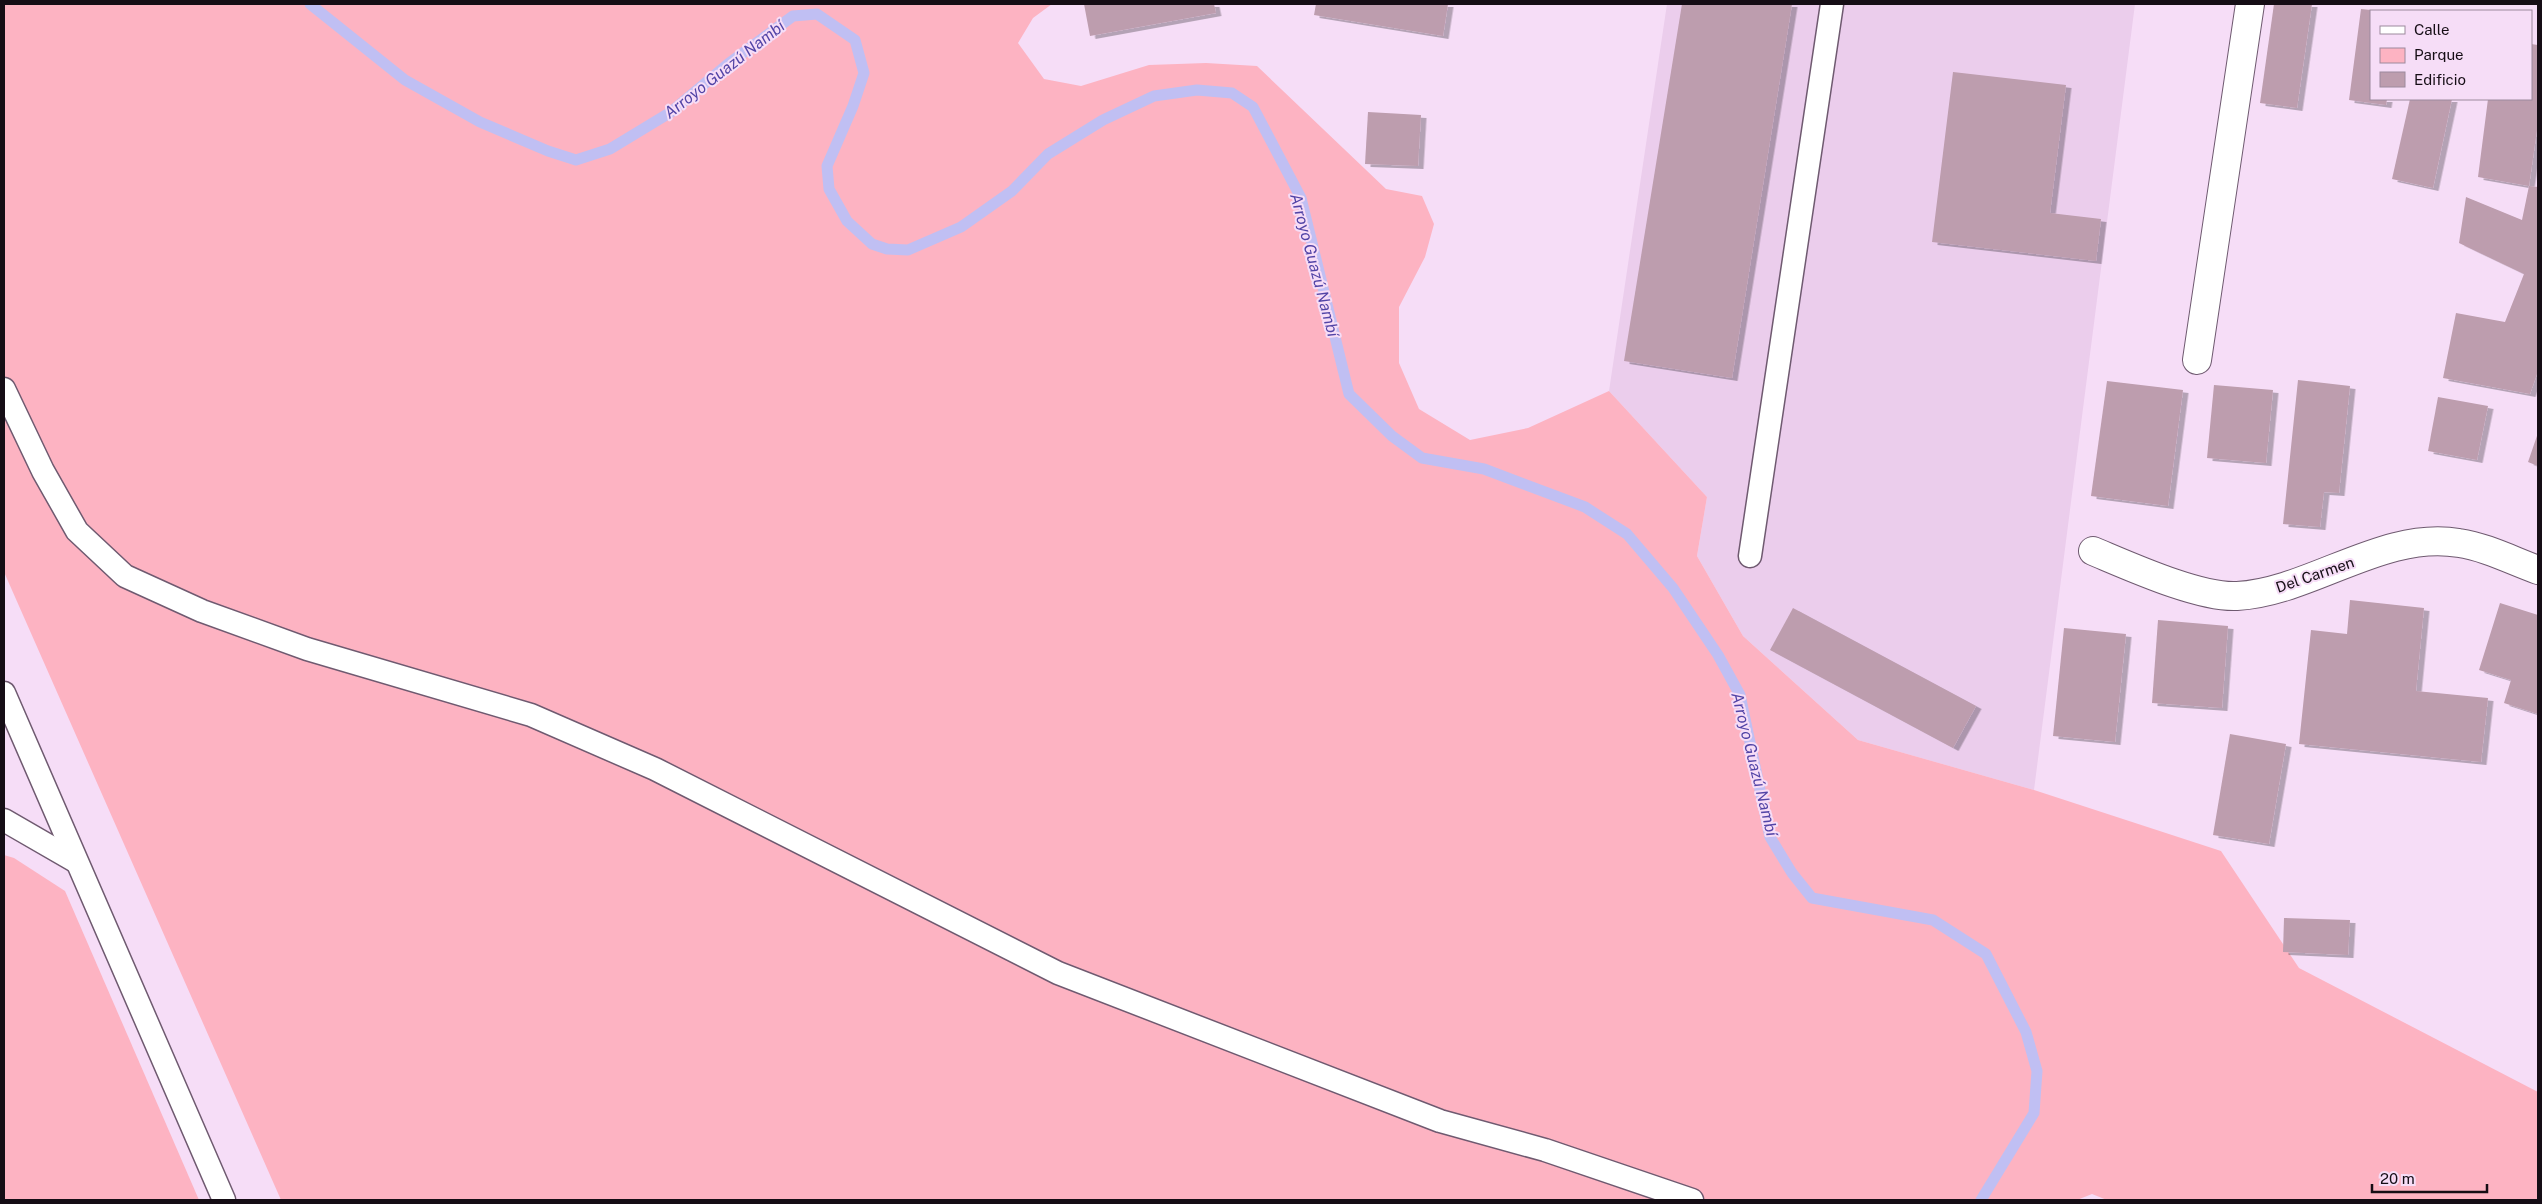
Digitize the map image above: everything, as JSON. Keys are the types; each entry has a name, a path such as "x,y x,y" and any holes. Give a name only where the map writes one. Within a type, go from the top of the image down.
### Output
{"street":[{"path":"2197,360 2250,4"},
{"name":"Del Carmen","path":"2093,551 2146,574 2219,596 2237,596 2263,592 2401,546 2428,542 2460,543 2538,570"}],"lane":[{"path":"1750,556 1832,4"},
{"path":"4,389 43,471 78,530 126,576 202,611 307,649 539,719 655,769 930,910 1076,980 1440,1121 1545,1150 1692,1200"},
{"path":"4,693 75,861 224,1200"},
{"path":"4,820 75,861"}],"shaded area":[{"path":"1667,4 2135,4 2034,790 1858,740 1743,636 1697,556 1707,497 1609,391"}],"green space":[{"path":"4,4 1052,4 1033,18 1018,43 1044,79 1081,86 1149,65 1206,63 1257,66 1386,189 1422,196 1434,224 1425,257 1399,307 1399,363 1419,409 1470,440 1528,428 1609,391 1707,497 1697,556 1743,636 1858,740 2034,790 2221,851 2299,968 2538,1092 2538,1200 2107,1200 2092,1194 2077,1200 281,1200 4,572"},
{"path":"4,855 14,858 65,891 199,1200 4,1200"}],"building":[{"path":"1084,4 1214,4 1216,13 1090,36"},
{"path":"1316,4 1448,4 1443,36 1314,15"},
{"path":"1682,4 1792,4 1732,378 1624,361"},
{"path":"2274,4 2312,4 2297,108 2260,103"},
{"path":"2361,9 2371,10 2370,100 2387,100 2386,105 2349,100"},
{"path":"2532,44 2538,45 2538,123 2529,186 2478,177 2488,100 2532,100"},
{"path":"1953,72 2066,85 2050,213 2101,219 2096,261 1932,242"},
{"path":"2410,100 2452,100 2433,188 2392,179"},
{"path":"1368,112 1421,115 1418,166 1365,164"},
{"path":"2529,186 2538,187 2538,371 2530,394 2443,378 2456,313 2505,322 2524,274 2459,243 2466,197 2522,220"},
{"path":"2298,380 2350,386 2339,493 2324,492 2320,527 2283,524"},
{"path":"2107,381 2183,390 2168,506 2091,496"},
{"path":"2214,385 2273,390 2266,463 2207,458"},
{"path":"2438,397 2488,406 2477,460 2428,451"},
{"path":"2538,433 2538,466 2528,462"},
{"path":"2350,600 2424,608 2416,691 2488,698 2481,762 2299,744 2311,630 2347,634"},
{"path":"2500,603 2538,615 2538,714 2504,703 2511,680 2479,670"},
{"path":"1793,608 1976,706 1953,748 1770,650"},
{"path":"2158,620 2228,626 2222,708 2152,703"},
{"path":"2064,628 2126,634 2115,742 2053,736"},
{"path":"2230,734 2286,744 2269,844 2213,835"},
{"path":"2284,918 2350,920 2348,955 2283,952"}],"waterway":[{"name":"Arroyo Guazú Nambí","path":"310,4 405,80 480,122 548,151 576,160 610,149 671,112 728,64 793,16 817,14 855,40 864,73 853,106 827,166 829,189 847,221 872,244 887,249 908,250 961,227 1012,191 1048,154 1103,120 1154,96 1197,90 1232,93 1253,107 1301,198 1349,394 1392,436 1422,458 1484,469 1585,507 1627,534 1673,588 1718,655 1740,695 1770,837 1792,873 1812,898 1933,920 1986,954 2026,1032 2037,1071 2034,1113 1981,1200"}]}
